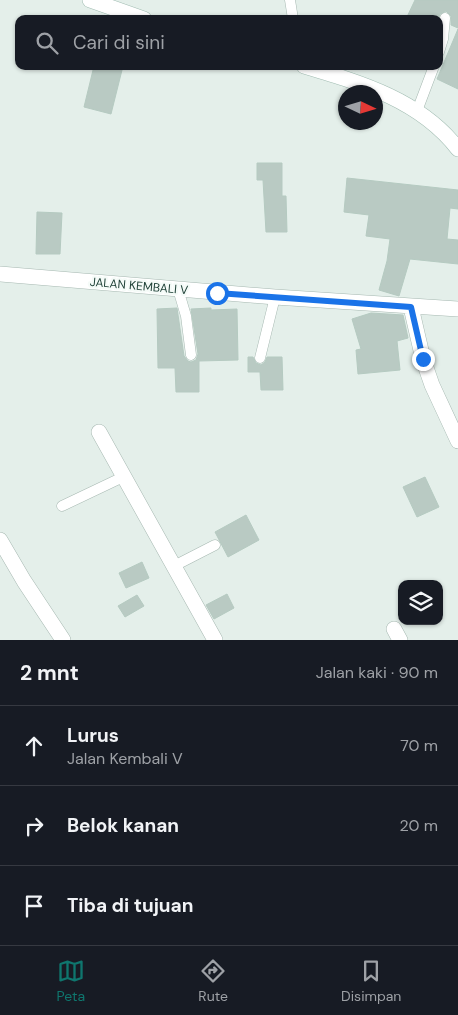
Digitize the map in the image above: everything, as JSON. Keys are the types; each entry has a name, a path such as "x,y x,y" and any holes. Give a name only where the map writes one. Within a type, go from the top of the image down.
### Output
{"street":[{"path":"90,0 133,15"},
{"path":"317,70 384,93 427,118 446,134 458,149"},
{"name":"JALAN KEMBALI V","path":"0,274 458,310"},
{"path":"411,307 423,359 432,385 458,440"},
{"path":"100,432 123,477 215,640"},
{"path":"0,540 24,581 63,640"}],"lane":[{"path":"290,0 292,15"},
{"path":"443,39 445,18"},
{"path":"417,112 433,70"},
{"path":"178,289 186,316 191,356"},
{"path":"260,358 275,297"},
{"path":"62,506 123,477"},
{"path":"174,566 215,545"}],"building":[{"path":"415,0 458,0 458,28 451,25 451,16 446,11 440,15 408,15"},
{"path":"458,29 458,89 437,79 441,70 443,70 443,65"},
{"path":"93,70 122,70 111,114 84,107"},
{"path":"257,163 282,163 282,196 286,196 287,232 266,232 263,180 257,180"},
{"path":"347,178 458,190 458,209 450,208 447,239 458,240 458,264 410,259 399,296 379,290 387,261 390,239 366,236 369,215 344,212"},
{"path":"37,212 62,213 60,254 36,254"},
{"path":"177,308 184,356 191,362 196,360 198,354 191,309 237,309 238,360 199,361 199,392 176,392 175,368 158,368 157,309"},
{"path":"371,313 403,315 408,338 397,341 400,370 358,374 356,350 361,349 352,319"},
{"path":"248,357 253,357 256,363 261,365 267,357 282,357 283,390 261,390 260,372 248,372"},
{"path":"425,477 439,507 417,517 403,487"},
{"path":"246,515 259,540 228,557 215,532"},
{"path":"142,562 149,578 126,588 119,573"},
{"path":"227,594 234,608 214,619 206,605"},
{"path":"137,595 144,606 125,617 118,606"}],"route":[{"path":"217,293 411,307 423,359"}]}
